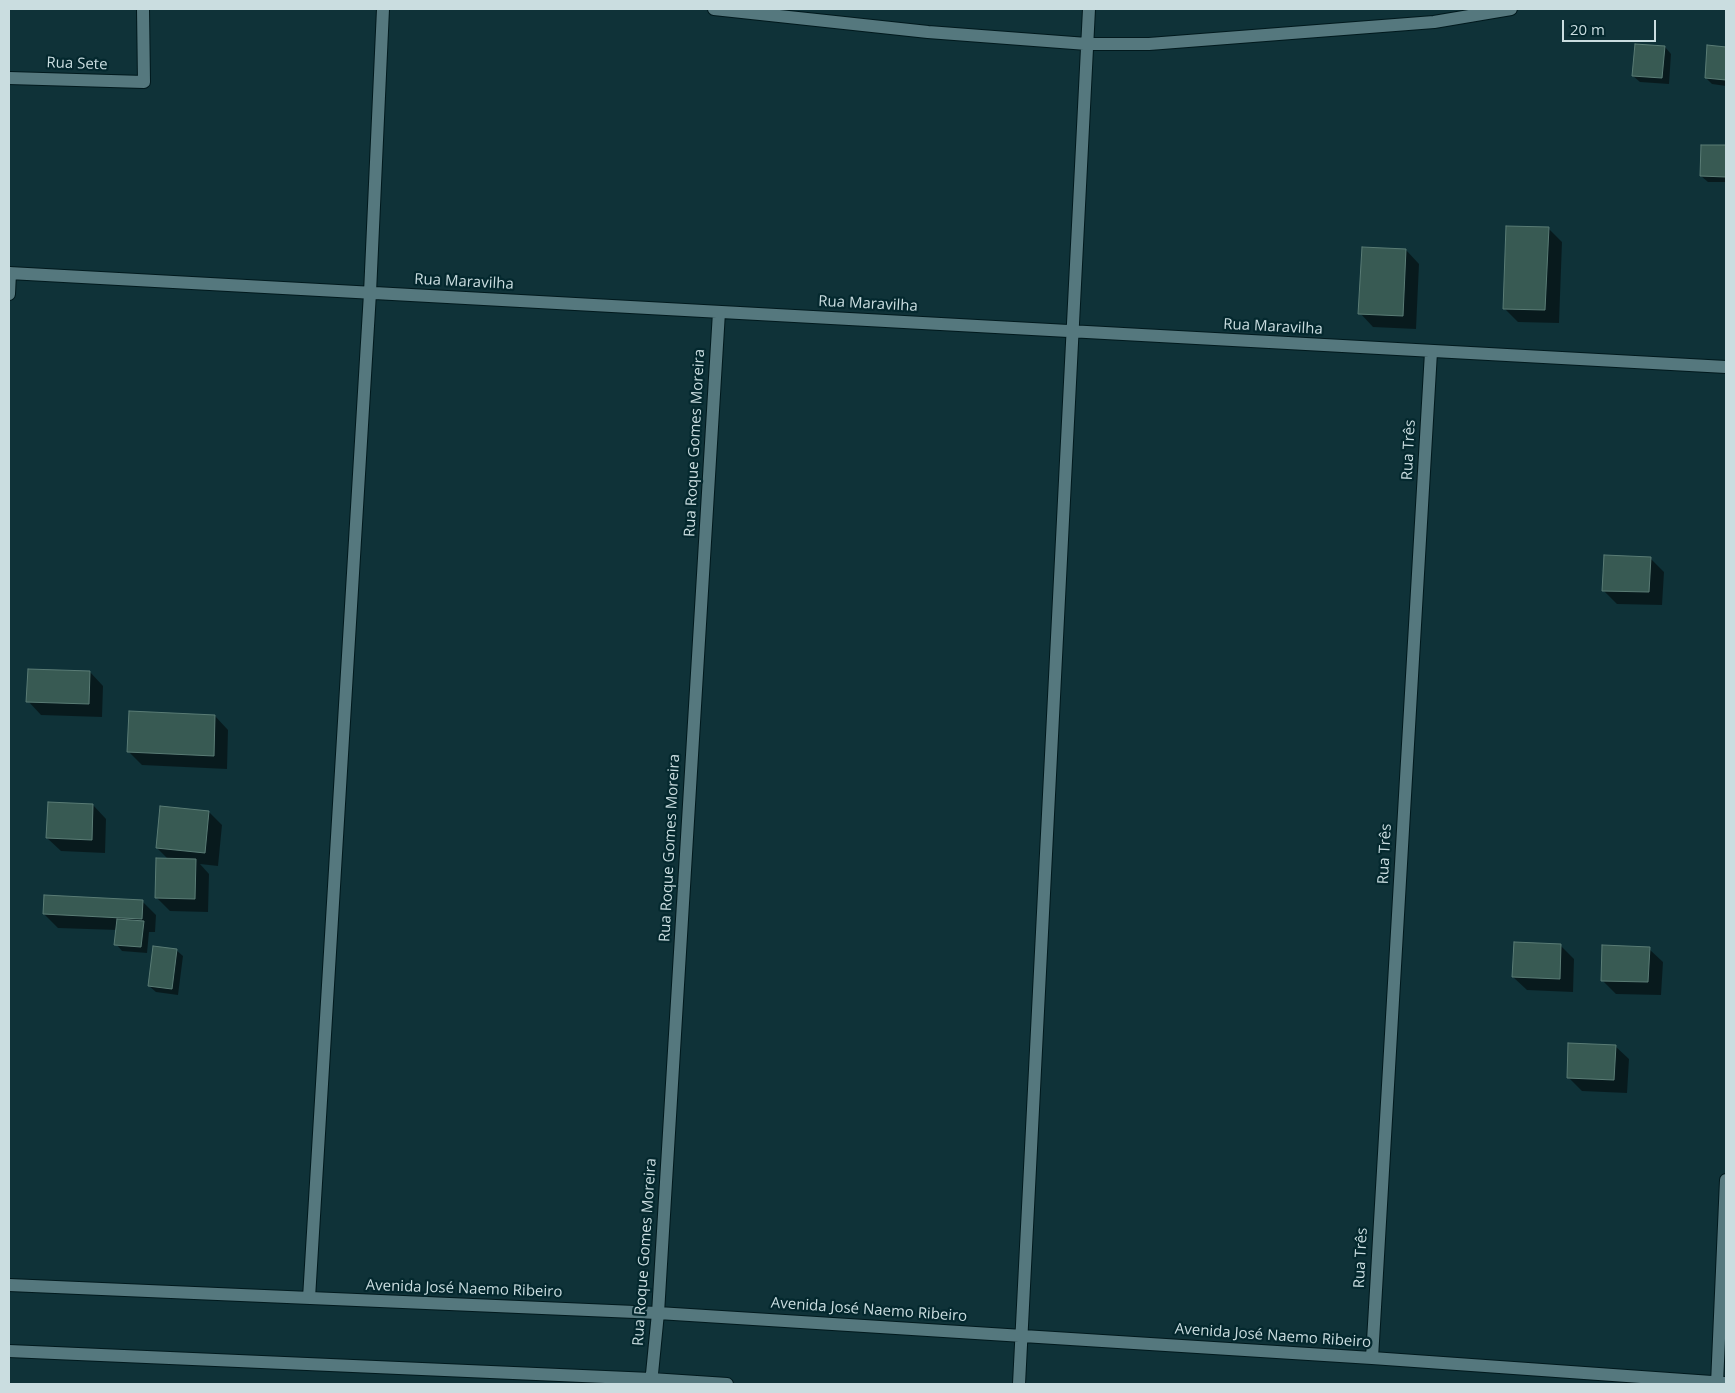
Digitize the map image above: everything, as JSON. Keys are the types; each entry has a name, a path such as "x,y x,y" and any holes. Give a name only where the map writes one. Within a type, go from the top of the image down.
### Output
{"street":[{"name":"Rua Sete","path":"9,78 144,82 143,9"},
{"path":"310,1298 370,293 383,9"},
{"path":"714,9 928,32 1087,44 1149,44 1434,22 1511,9"},
{"path":"1019,1384 1089,9"},
{"path":"9,273 9,294"},
{"name":"Rua Maravilha","path":"9,273 1726,367"},
{"name":"Rua Roque Gomes Moreira","path":"651,1382 658,1313 719,312"},
{"name":"Rua Três","path":"1372,1358 1431,352"},
{"path":"1720,1384 1726,1180"},
{"name":"Avenida José Naemo Ribeiro","path":"9,1285 658,1313 1372,1358 1720,1384"},
{"path":"9,1351 726,1384"}],"building":[{"path":"1635,44 1665,46 1662,78 1632,76"},
{"path":"1707,45 1726,47 1726,80 1705,78"},
{"path":"1701,145 1726,145 1726,177 1700,176"},
{"path":"1506,226 1549,227 1545,310 1503,309"},
{"path":"1362,247 1406,249 1403,316 1358,314"},
{"path":"1604,555 1651,557 1649,592 1602,591"},
{"path":"28,669 90,671 89,704 26,702"},
{"path":"129,711 215,715 214,756 127,752"},
{"path":"48,802 93,804 92,840 46,838"},
{"path":"160,806 209,811 205,853 156,848"},
{"path":"156,858 196,859 195,899 155,898"},
{"path":"44,895 143,900 142,919 43,914"},
{"path":"117,919 144,921 141,947 114,945"},
{"path":"1514,942 1561,944 1560,979 1512,977"},
{"path":"1602,945 1650,947 1648,982 1601,981"},
{"path":"153,946 177,949 172,989 148,986"},
{"path":"1568,1043 1616,1045 1614,1080 1567,1078"}]}
